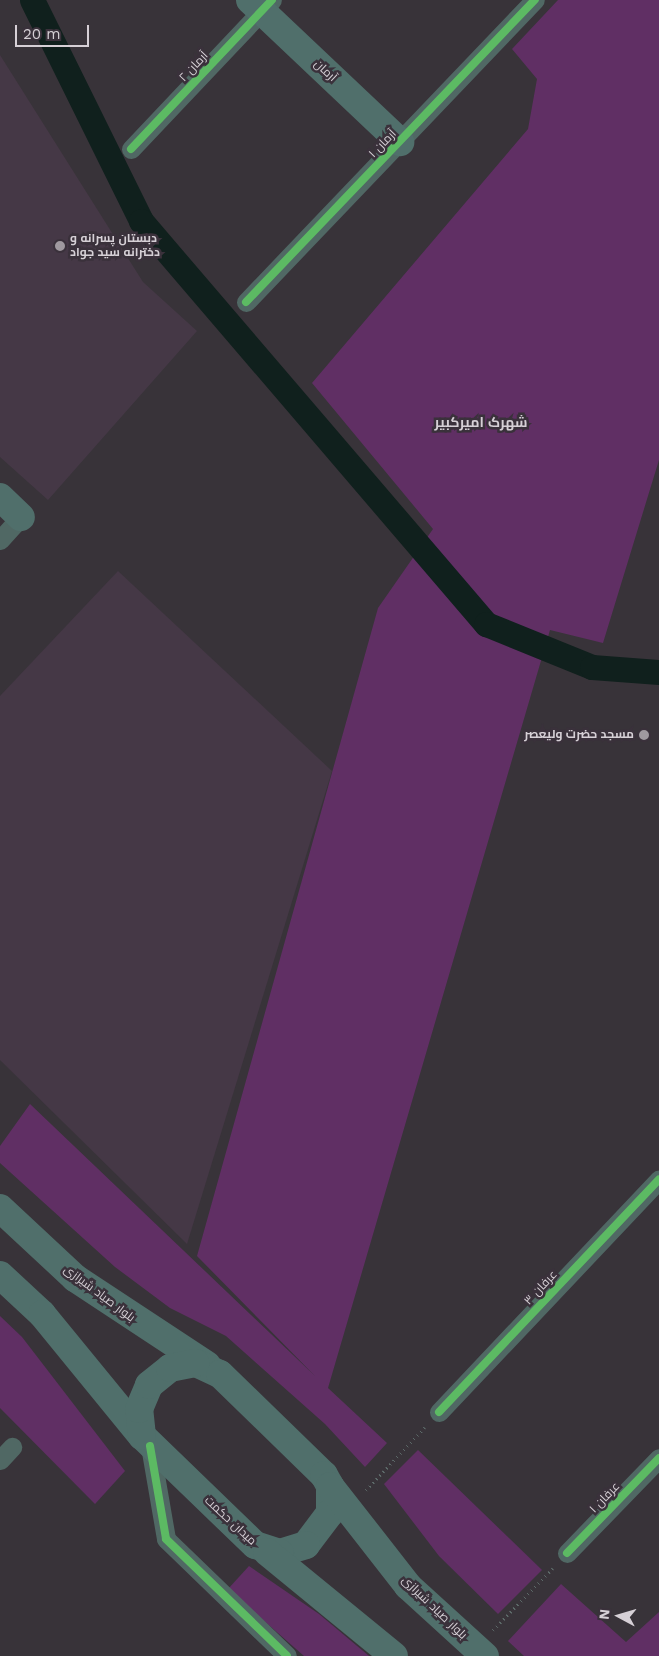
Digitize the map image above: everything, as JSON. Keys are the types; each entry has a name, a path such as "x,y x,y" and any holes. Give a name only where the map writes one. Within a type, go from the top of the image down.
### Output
{"main road":[{"name":"آرمان","path":"261,4 400,142"},
{"path":"0,497 21,517"},
{"name":"بلوار صیاد شیرازی","path":"0,1208 75,1278 208,1366"},
{"path":"0,1275 42,1314 146,1441"},
{"path":"146,1441 140,1409 149,1385 170,1368 208,1366 330,1486"},
{"name":"میدان حکمت","path":"146,1441 266,1552 293,1550 316,1536 330,1513 330,1486"},
{"name":"بلوار صیاد شیرازی","path":"330,1486 408,1586 480,1652"},
{"path":"266,1552 394,1656"}],"street":[{"name":"آرمان ۱","path":"246,302 535,0"},
{"name":"آرمان ۲","path":"132,149 261,4"},
{"path":"0,540 21,517"},
{"name":"عرفان ۳","path":"439,1412 659,1179"},
{"path":"146,1441 166,1539 287,1656"},
{"name":"عرفان ۱","path":"567,1553 659,1458"}],"path":[{"path":"348,1509 439,1412"},
{"path":"480,1652 567,1553"}],"shaded area":[{"path":"558,0 659,0 659,460 603,643 550,630 328,1388 387,1443 365,1467 325,1424 226,1336 170,1308 115,1267 0,1163 0,1146 30,1104 315,1376 197,1256 378,608 433,529 312,383 528,129 537,79 512,49"},
{"name":"دبستان پسرانه و دخترانه سید جواد","path":"0,55 143,282 197,331 48,500 0,457"},
{"path":"118,571 332,771 187,1244 0,1060 0,696"},
{"path":"0,1316 22,1337 125,1471 95,1504 0,1408"},
{"path":"418,1450 542,1570 498,1614 439,1556 384,1484"},
{"path":"249,1566 319,1614 369,1656 304,1656 228,1589"},
{"path":"561,1584 626,1642 659,1612 659,1656 524,1656 508,1641"}],"waterway":[{"path":"32,0 141,221 486,624 592,667 659,672"}],"cycle path":[{"path":"131,149 272,0"},
{"path":"246,302 535,0"},
{"path":"439,1412 659,1179"},
{"path":"150,1446 166,1539 287,1656"},
{"path":"567,1553 659,1458"}],"place":[{"name":"دبستان پسرانه و دخترانه سید جواد","path":"60,246"},
{"name":"مسجد حضرت ولیعصر","path":"644,735"}],"district":[{"name":"شهرک امیرکبیر","path":"481,422"}]}
